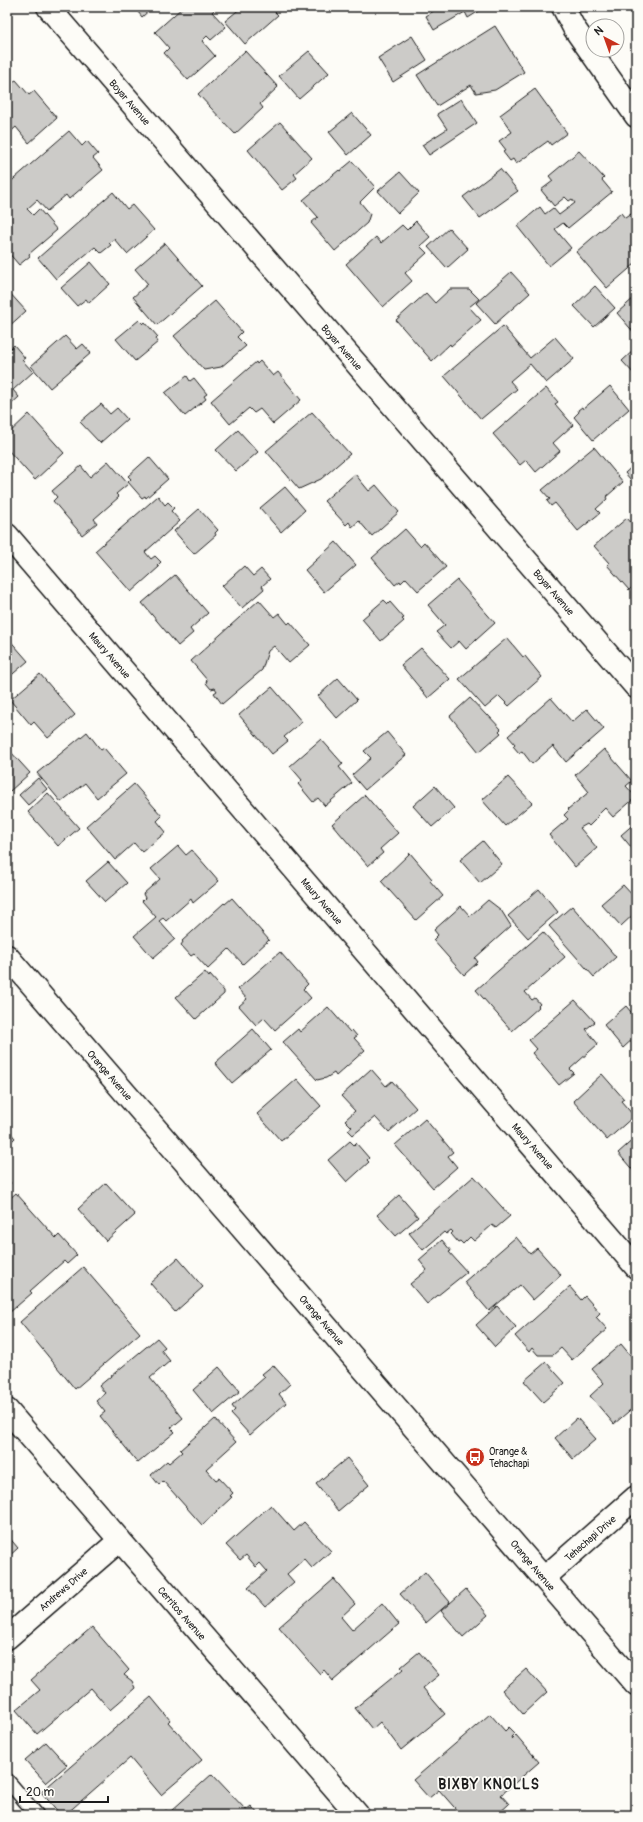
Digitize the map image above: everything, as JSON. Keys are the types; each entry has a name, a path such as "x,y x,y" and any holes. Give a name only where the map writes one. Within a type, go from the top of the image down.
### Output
{"street":[{"name":"Boyar Avenue","path":"48,7 636,687"},
{"path":"563,7 574,28 636,116"},
{"name":"Maury Avenue","path":"7,535 636,1267"},
{"name":"Orange Avenue","path":"7,956 636,1684"},
{"name":"Cerritos Avenue","path":"7,1410 358,1815"},
{"name":"Tehachapi Drive","path":"544,1578 636,1497"},
{"name":"Andrews Drive","path":"7,1638 120,1540"}],"lane":[{"path":"7,1780 37,1815"}],"building":[{"path":"123,7 132,7 127,11"},
{"path":"134,7 153,7 142,17"},
{"path":"183,7 217,7 212,12 226,27 211,40 207,36 202,41 215,56 188,80 164,53 169,48 155,32"},
{"path":"242,7 270,7 278,15 245,44 225,21"},
{"path":"353,7 362,7 355,11"},
{"path":"433,7 484,8 468,18 465,12 434,30 426,16 435,10"},
{"path":"628,7 636,7 636,19"},
{"path":"495,26 524,72 495,90 476,93 471,85 437,106 417,75"},
{"path":"412,36 427,60 393,82 378,58"},
{"path":"245,51 278,87 260,104 263,108 235,134 198,94"},
{"path":"309,51 329,73 299,99 279,76"},
{"path":"16,80 29,95 34,91 57,118 29,143 16,127 7,135 7,85"},
{"path":"535,89 567,133 551,145 548,141 516,164 513,159 510,161 503,152 506,150 499,141 512,132 500,115"},
{"path":"461,99 477,123 429,155 422,145 447,129 437,114"},
{"path":"352,113 371,135 348,155 329,132"},
{"path":"280,122 312,158 294,174 297,178 282,190 248,150"},
{"path":"69,131 82,146 87,141 98,154 93,158 103,170 69,199 66,195 47,211 37,200 27,209 33,215 39,209 57,230 29,254 30,256 19,265 7,251 7,185"},
{"path":"579,151 604,178 602,180 612,192 568,228 563,223 555,229 571,248 549,266 517,226 540,207 545,214 553,208 559,215 575,203 572,199 569,201 565,197 554,206 541,190 553,181 549,176"},
{"path":"352,161 375,187 360,202 370,214 367,223 335,251 311,223 318,217 303,200"},
{"path":"7,165 12,171 7,175"},
{"path":"500,169 518,191 480,218 463,197"},
{"path":"400,172 419,193 398,213 378,191"},
{"path":"113,192 127,209 132,205 154,230 127,254 114,239 109,243 111,245 101,253 95,247 56,279 38,258"},
{"path":"621,213 625,218 631,214 636,220 636,263 607,288 576,252"},
{"path":"416,221 430,237 420,246 427,253 405,273 412,281 383,307 346,264 376,237 381,243 402,225 407,230"},
{"path":"449,228 468,249 447,268 428,247"},
{"path":"165,243 202,286 157,325 133,297 148,284 135,269"},
{"path":"91,262 110,284 89,303 86,299 77,306 61,288"},
{"path":"511,272 530,293 495,324 476,303"},
{"path":"595,286 615,308 594,327 574,306"},
{"path":"450,289 469,289 479,299 469,307 481,320 451,346 450,344 432,361 396,320 426,293 435,303"},
{"path":"8,291 26,311 7,328 7,292"},
{"path":"635,297 636,298 636,335 617,313"},
{"path":"215,301 242,332 237,337 246,346 221,367 204,370 174,336"},
{"path":"139,320 143,324 145,322 158,337 156,339 158,342 135,361 116,339"},
{"path":"503,326 530,358 555,337 574,359 546,383 530,364 510,381 517,389 481,419 444,376"},
{"path":"65,336 77,349 83,344 91,353 50,388 31,366"},
{"path":"7,343 11,348 14,345 25,358 22,360 33,372 13,390 19,397 7,408"},
{"path":"636,348 636,376 622,361"},
{"path":"260,361 273,376 278,372 301,400 273,424 260,409 254,413 249,408 230,424 211,401 256,362 257,364"},
{"path":"187,376 190,381 194,378 207,394 204,396 206,399 185,416 165,393"},
{"path":"610,386 629,409 593,440 574,417 579,412 578,410 582,407 583,409"},
{"path":"546,388 558,402 555,404 573,425 553,443 560,451 536,472 526,460 520,465 493,434"},
{"path":"101,404 110,414 117,408 127,419 100,443 80,422"},
{"path":"312,412 350,454 321,479 299,489 266,451"},
{"path":"29,414 64,453 35,480 7,449 7,435"},
{"path":"238,430 258,452 236,471 216,450"},
{"path":"594,447 623,482 606,497 607,499 596,509 600,513 578,531 555,503 551,506 547,501 550,499 542,490"},
{"path":"149,457 168,479 146,498 145,496 142,498 128,482 131,479 128,476"},
{"path":"108,461 128,484 116,494 119,497 94,519 97,523 82,535 53,501 57,497 52,491 81,466 90,477"},
{"path":"636,463 636,486 625,473"},
{"path":"355,474 369,491 376,485 399,512 372,536 359,521 352,527 349,522 346,525 324,501"},
{"path":"285,487 305,510 281,532 260,508"},
{"path":"158,496 165,505 168,502 174,508 171,511 180,521 145,552 151,559 155,556 161,562 157,566 159,567 131,592 95,551"},
{"path":"199,509 218,530 215,533 216,535 194,554 174,531"},
{"path":"627,518 636,528 636,584 629,590 607,565 609,563 594,546"},
{"path":"405,529 420,546 424,542 446,567 418,591 406,578 401,583 400,581 395,585 372,558"},
{"path":"336,542 356,565 324,592 305,570"},
{"path":"244,566 253,576 261,569 270,579 262,586 264,589 242,608 222,586"},
{"path":"175,575 208,613 190,629 193,633 178,646 142,603"},
{"path":"457,580 495,623 466,649 459,641 451,648 436,632 445,625 428,605"},
{"path":"259,600 274,617 279,613 288,624 290,622 310,645 289,663 274,646 268,651 262,670 222,704 214,693 217,691 215,688 211,689 206,683 207,680 191,661"},
{"path":"384,600 388,604 390,602 404,618 402,619 404,621 381,641 362,619"},
{"path":"7,637 28,661 7,679"},
{"path":"507,638 523,657 525,656 542,677 509,706 499,696 485,708 459,679"},
{"path":"421,648 450,679 428,698 401,665"},
{"path":"40,674 75,715 48,738 34,722 31,725 10,700"},
{"path":"338,678 357,700 337,718 318,696"},
{"path":"272,687 302,722 284,737 288,741 272,754 239,715"},
{"path":"470,698 501,729 499,731 501,733 479,752 450,716"},
{"path":"551,698 572,722 587,709 604,729 566,762 553,746 532,764 522,751 519,753 513,746 515,744 508,736"},
{"path":"87,732 101,750 104,748 126,774 97,798 85,783 61,802 37,773"},
{"path":"387,732 406,755 365,790 352,775 371,758 364,751"},
{"path":"321,739 343,764 339,767 352,783 325,806 318,798 313,802 298,784 302,780 290,766"},
{"path":"604,749 632,781 626,786 636,797 613,817 605,808 589,826 587,824 580,828 597,848 575,867 549,835 568,819 564,815 569,810 568,809 589,792 575,775"},
{"path":"10,751 30,773 10,791 7,788 7,754"},
{"path":"508,777 532,803 505,826 482,800"},
{"path":"38,778 47,789 28,805 19,795"},
{"path":"134,784 162,816 157,821 166,832 142,852 134,843 115,860 86,826"},
{"path":"435,786 454,808 432,827 413,806"},
{"path":"48,793 79,828 58,846 28,812"},
{"path":"365,795 398,833 380,849 383,853 368,866 332,824"},
{"path":"636,822 636,853 621,835"},
{"path":"483,841 502,864 480,883 460,860"},
{"path":"178,846 186,855 192,850 219,881 193,903 191,899 166,921 163,918 159,921 175,939 153,958 134,936 156,917 142,901 145,898 143,894 160,879 151,869"},
{"path":"410,853 432,879 430,881 443,896 416,920 381,881"},
{"path":"108,862 127,883 105,902 86,881"},
{"path":"623,885 636,899 636,912 621,926 601,904"},
{"path":"539,889 558,912 528,938 508,916"},
{"path":"232,898 269,940 243,964 229,949 208,969 194,954 191,956 181,945 183,942 182,941 224,903 225,904"},
{"path":"488,900 501,910 511,926 475,958 478,962 464,975 433,940 438,935 434,930 461,906 470,916"},
{"path":"572,906 616,957 594,977 549,926"},
{"path":"543,932 565,957 525,992 532,1000 535,998 540,1004 538,1006 539,1007 512,1031 476,990"},
{"path":"280,952 308,984 303,989 311,998 275,1030 264,1018 256,1025 239,1006 247,999 238,989"},
{"path":"205,972 209,977 210,975 224,991 224,994 196,1019 176,997"},
{"path":"575,1000 595,1022 586,1029 598,1044 570,1069 574,1073 559,1085 532,1053 537,1049 529,1040"},
{"path":"626,1006 636,1018 636,1036 623,1048 604,1025"},
{"path":"328,1007 350,1032 352,1030 357,1036 354,1038 365,1050 336,1076 334,1073 326,1078 317,1080 283,1042 298,1029 300,1032"},
{"path":"253,1029 271,1050 232,1083 215,1063"},
{"path":"371,1069 386,1086 392,1081 416,1108 389,1132 375,1117 353,1135 348,1130 352,1127 345,1120 355,1111 341,1096"},
{"path":"602,1074 624,1099 621,1101 634,1116 607,1140 573,1101"},
{"path":"297,1079 321,1106 281,1141 257,1114"},
{"path":"425,1119 453,1152 448,1156 457,1167 433,1188 395,1145"},
{"path":"7,1129 15,1138 7,1146"},
{"path":"636,1137 636,1174 618,1153"},
{"path":"350,1141 354,1145 356,1143 369,1158 367,1160 369,1162 347,1182 328,1160"},
{"path":"474,1176 510,1216 496,1228 492,1225 474,1241 470,1237 463,1244 460,1241 458,1242 451,1234 453,1232 451,1230 446,1234 444,1232 423,1250 409,1233"},
{"path":"7,1179 11,1183 7,1187"},
{"path":"106,1183 135,1215 106,1241 78,1209"},
{"path":"16,1193 56,1238 59,1235 77,1255 67,1264 64,1261 30,1291 32,1293 9,1313 7,1311 7,1201"},
{"path":"399,1195 418,1217 396,1236 377,1215"},
{"path":"516,1237 530,1254 537,1248 561,1275 533,1300 520,1285 489,1311 464,1282"},
{"path":"442,1240 451,1251 449,1252 467,1272 427,1304 410,1284 427,1270 419,1260"},
{"path":"178,1258 203,1287 175,1312 150,1283"},
{"path":"83,1267 140,1333 75,1389 20,1322"},
{"path":"570,1287 581,1300 585,1296 600,1313 596,1317 607,1329 572,1360 561,1348 553,1355 538,1355 532,1348 529,1352 515,1336"},
{"path":"497,1306 516,1327 495,1347 476,1325"},
{"path":"157,1338 165,1347 161,1350 170,1361 150,1378 183,1418 171,1428 175,1432 138,1463 100,1416 105,1412 96,1401 105,1393 99,1386"},
{"path":"621,1344 636,1362 636,1405 614,1424 590,1396 604,1383 592,1369"},
{"path":"546,1362 565,1383 543,1402 524,1381"},
{"path":"273,1365 290,1384 279,1394 286,1403 250,1435 231,1414 235,1410 232,1406 265,1377 262,1374"},
{"path":"219,1367 240,1391 213,1414 193,1390"},
{"path":"577,1418 596,1439 573,1459 555,1438"},
{"path":"215,1419 236,1442 206,1469 216,1480 219,1478 233,1493 230,1496 232,1497 202,1525 163,1481 159,1485 151,1475 167,1461 169,1463 182,1452 180,1450"},
{"path":"347,1458 369,1485 338,1511 316,1484"},
{"path":"271,1505 294,1531 304,1522 331,1551 312,1568 304,1559 287,1574 294,1582 265,1607 248,1588 267,1571 260,1563 256,1567 246,1555 240,1560 226,1545"},
{"path":"7,1535 18,1548 7,1558"},
{"path":"425,1572 450,1602 426,1623 400,1594"},
{"path":"334,1579 355,1604 341,1617 352,1630 382,1603 399,1624 333,1681 324,1670 320,1674 279,1627"},
{"path":"466,1589 488,1615 463,1637 441,1611"},
{"path":"92,1627 129,1670 124,1675 132,1681 135,1688 110,1710 91,1688 37,1734 16,1710 40,1690 31,1680"},
{"path":"419,1652 439,1675 423,1688 445,1714 401,1750 380,1722 372,1729 355,1708 403,1669 401,1667"},
{"path":"526,1669 547,1692 523,1714 502,1690"},
{"path":"151,1697 170,1720 168,1722 202,1760 161,1795 130,1758 65,1815 61,1815 41,1792"},
{"path":"490,1714 505,1731 509,1727 515,1733 511,1737 512,1739 516,1735 539,1762 501,1795 509,1804 497,1815 461,1815 439,1790 429,1798 413,1780"},
{"path":"46,1742 67,1765 46,1783 25,1760"},
{"path":"212,1774 246,1810 251,1806 259,1815 174,1815 171,1811"},
{"path":"133,1810 137,1815 126,1815"},
{"path":"166,1810 171,1815 161,1815"}],"place":[{"name":"Orange & Tehachapi","path":"475,1457"}],"district":[{"name":"BIXBY KNOLLS","path":"489,1784"}]}
